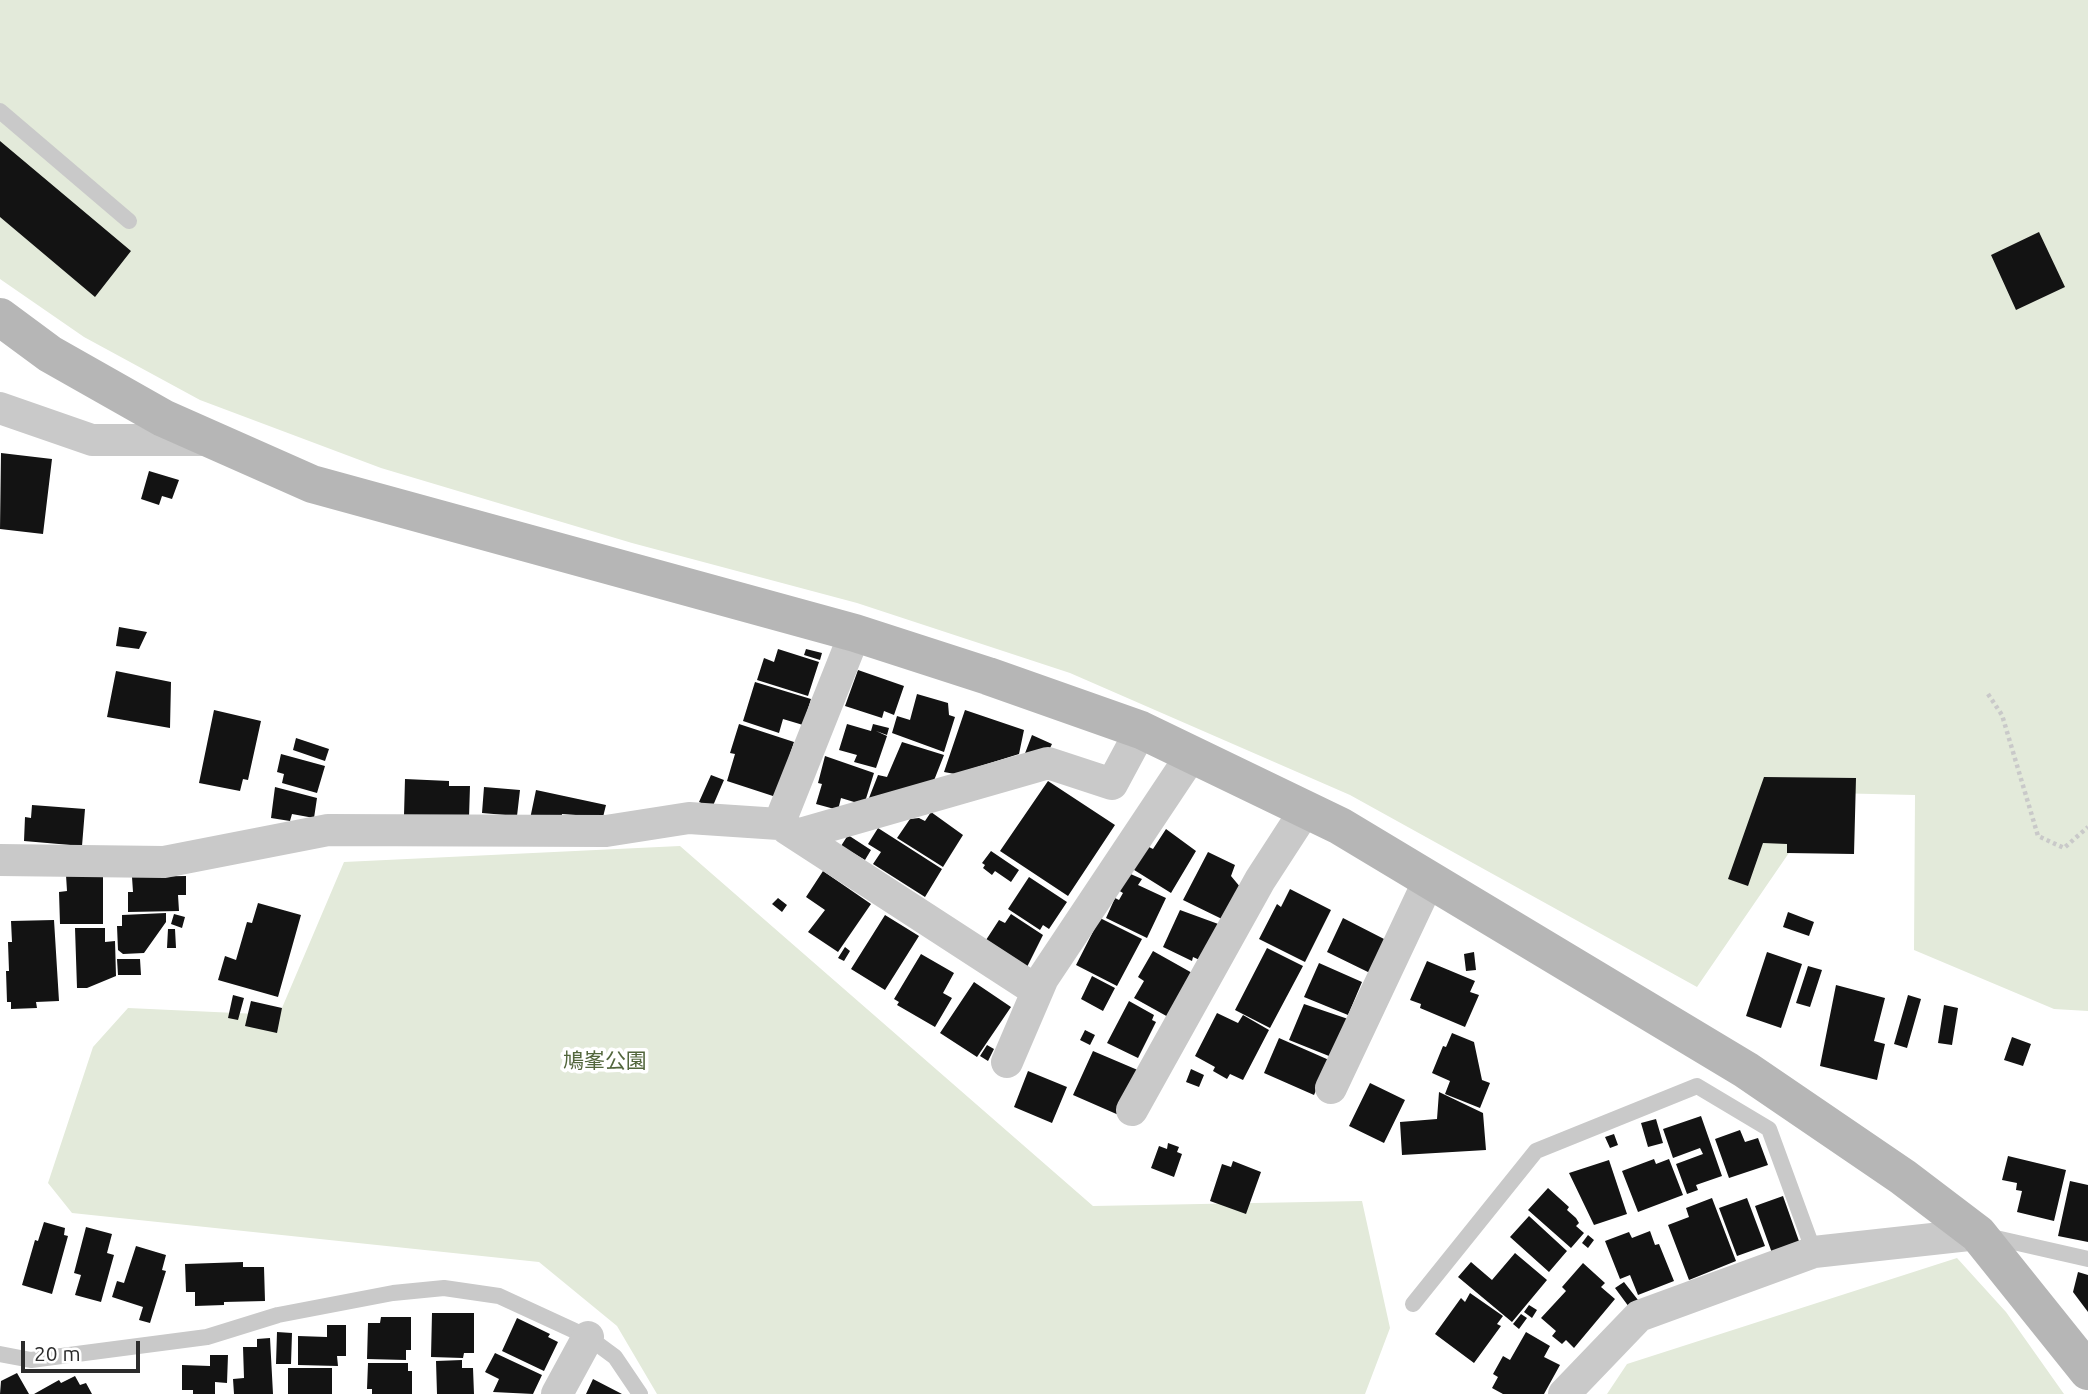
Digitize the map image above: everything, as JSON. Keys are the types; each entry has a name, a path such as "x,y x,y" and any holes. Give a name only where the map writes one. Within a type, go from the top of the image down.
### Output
{"street":[{"path":"0,317 50,354 206,440 312,484 855,633 1141,730 1306,808 1430,878 1746,1070 1903,1177 1978,1234 2088,1371"},
{"path":"0,408 92,440 206,440"},
{"path":"788,829 855,633"},
{"path":"0,860 164,862 328,830 606,831 690,818 788,829 1048,763 1112,784 1141,730"},
{"path":"1007,1062 1037,991 1192,753"},
{"path":"1132,1110 1260,880 1306,808"},
{"path":"788,829 1037,991"},
{"path":"1331,1088 1430,878"},
{"path":"1564,1394 1639,1316 1814,1252 1978,1234"},
{"path":"557,1394 588,1337"}],"lane":[{"path":"0,111 129,221"},
{"path":"1413,1304 1536,1151 1698,1086 1769,1129 1814,1252"},
{"path":"1978,1234 2088,1259"},
{"path":"0,1354 31,1360 207,1336 278,1315 393,1293 444,1289 499,1296 588,1337 615,1357 639,1394"}],"path":[{"path":"1988,694 2002,715 2038,835 2064,848 2088,827"}],"green space":[{"path":"0,0 2088,0 2088,1011 2054,1009 1914,950 1915,795 1830,793 1697,987 1350,795 1070,673 857,603 632,543 381,468 200,400 84,337 0,279"},
{"name":"鳩峯公園","path":"680,846 1093,1206 1362,1201 1390,1328 1365,1394 657,1394 617,1326 539,1262 72,1213 48,1183 93,1047 128,1008 279,1015 344,862"},
{"path":"1957,1258 2006,1312 2064,1394 1607,1394 1627,1364"}],"building":[{"path":"0,141 131,251 95,297 0,217"},
{"path":"2039,232 2065,287 2016,310 1991,255"},
{"path":"1,453 52,459 43,534 0,529"},
{"path":"149,471 179,480 172,499 162,496 159,505 141,499"},
{"path":"119,627 147,632 139,649 116,646"},
{"path":"778,649 819,662 808,696 757,680 764,658 774,662"},
{"path":"806,649 822,653 820,660 804,655"},
{"path":"858,670 904,686 894,715 884,711 882,718 845,706"},
{"path":"116,671 171,682 170,728 107,717"},
{"path":"755,682 811,699 803,725 783,719 779,733 743,721"},
{"path":"917,694 948,703 949,715 955,717 944,752 892,733 897,716 910,720"},
{"path":"214,710 261,721 248,780 243,779 240,791 199,783"},
{"path":"965,710 1024,730 1019,754 955,774 944,772"},
{"path":"739,724 794,742 776,797 727,781 735,754 730,753"},
{"path":"847,724 871,731 873,724 889,728 887,735 876,731 887,736 876,768 854,762 857,755 839,750"},
{"path":"1032,735 1052,744 1049,750 1024,756"},
{"path":"296,738 329,749 325,761 293,750"},
{"path":"902,742 944,755 933,783 867,803 878,775 887,777"},
{"path":"281,754 325,766 317,793 282,783 284,774 277,772"},
{"path":"825,756 874,773 864,805 841,798 838,810 816,804 822,784 818,783"},
{"path":"711,775 724,780 712,808 699,802"},
{"path":"1764,777 1856,778 1854,854 1787,853 1787,844 1763,843 1748,886 1728,879"},
{"path":"405,779 449,781 449,786 470,786 469,817 404,815"},
{"path":"1048,781 1115,825 1068,896 1000,851"},
{"path":"275,787 317,798 314,818 292,814 290,821 271,818"},
{"path":"484,787 520,790 517,816 482,813"},
{"path":"536,790 606,805 603,817 562,814 561,821 530,819"},
{"path":"32,805 85,809 82,846 24,841 25,817 31,818"},
{"path":"931,812 963,835 943,867 897,838 910,819 919,818 925,821"},
{"path":"878,828 942,869 925,897 873,864 881,852 868,844"},
{"path":"1166,829 1196,851 1171,893 1131,868 1145,845 1153,849"},
{"path":"848,835 871,850 865,860 841,846"},
{"path":"991,851 1019,870 1011,882 995,871 992,875 983,868 985,865 982,863"},
{"path":"1208,852 1235,865 1231,876 1241,888 1224,920 1183,900"},
{"path":"823,871 871,904 838,952 808,932 825,910 806,897"},
{"path":"1126,872 1142,879 1138,885 1166,898 1147,938 1106,918 1115,898 1119,900 1123,893 1118,890"},
{"path":"103,874 103,924 60,924 59,892 67,891 66,875"},
{"path":"186,876 186,895 178,895 179,911 128,912 128,892 133,892 132,877"},
{"path":"1029,877 1067,902 1049,929 1043,925 1040,930 1008,909"},
{"path":"1290,889 1331,910 1305,962 1259,939 1277,904 1281,907"},
{"path":"778,898 787,905 782,912 772,904"},
{"path":"258,903 301,915 278,997 218,980 225,956 236,960 247,922 252,923"},
{"path":"1180,910 1221,925 1204,962 1193,957 1192,961 1163,947"},
{"path":"1788,912 1814,922 1809,936 1783,927"},
{"path":"166,913 166,922 144,953 123,954 118,950 117,926 122,926 122,915"},
{"path":"174,914 185,917 182,928 171,924"},
{"path":"1011,914 1043,935 1027,967 986,940 999,920 1005,923"},
{"path":"885,915 919,936 885,990 851,969"},
{"path":"1100,918 1142,939 1117,986 1076,965"},
{"path":"1343,918 1386,940 1370,973 1327,952"},
{"path":"54,920 59,1001 36,1002 37,1008 11,1009 11,1002 7,1002 6,971 9,971 8,942 12,942 11,921"},
{"path":"75,928 105,928 105,942 115,941 116,976 87,988 77,988"},
{"path":"168,929 175,929 176,948 167,948"},
{"path":"845,947 850,951 844,961 838,958"},
{"path":"1267,948 1303,966 1270,1028 1235,1010"},
{"path":"1153,951 1194,974 1170,1018 1134,998 1144,981 1138,977"},
{"path":"1474,952 1476,970 1466,971 1464,954"},
{"path":"1767,952 1802,964 1781,1028 1746,1016"},
{"path":"921,954 954,973 943,993 952,998 935,1027 897,1005 899,1002 894,999"},
{"path":"117,959 140,959 141,975 118,975"},
{"path":"1427,961 1475,981 1470,992 1479,995 1465,1027 1420,1008 1421,1004 1410,1000"},
{"path":"1319,963 1362,982 1348,1015 1304,997"},
{"path":"1808,966 1822,970 1810,1007 1796,1003"},
{"path":"1092,976 1115,988 1103,1011 1081,999"},
{"path":"974,982 1011,1007 977,1057 940,1033"},
{"path":"1836,985 1885,998 1874,1041 1885,1044 1877,1080 1820,1066"},
{"path":"233,995 244,998 238,1020 228,1018"},
{"path":"1908,995 1921,999 1907,1048 1894,1044"},
{"path":"251,1001 282,1008 277,1033 245,1026"},
{"path":"1129,1001 1154,1015 1152,1020 1156,1022 1138,1058 1107,1043"},
{"path":"1304,1004 1351,1020 1334,1058 1289,1040"},
{"path":"1944,1005 1958,1008 1952,1045 1938,1043"},
{"path":"1217,1013 1238,1023 1243,1015 1269,1030 1243,1080 1230,1074 1227,1079 1213,1071 1215,1067 1195,1056"},
{"path":"1085,1030 1095,1035 1090,1045 1080,1040"},
{"path":"1452,1033 1474,1042 1482,1080 1490,1083 1480,1108 1445,1094 1450,1081 1432,1073 1443,1046 1446,1047"},
{"path":"2012,1037 2031,1044 2023,1066 2004,1060"},
{"path":"1279,1038 1329,1060 1314,1095 1264,1073"},
{"path":"987,1045 994,1049 988,1061 980,1056"},
{"path":"1093,1051 1140,1071 1121,1116 1073,1095"},
{"path":"1191,1069 1204,1075 1199,1087 1186,1082"},
{"path":"1028,1071 1067,1087 1052,1123 1014,1107"},
{"path":"1370,1083 1405,1100 1384,1143 1349,1126"},
{"path":"1439,1092 1483,1113 1486,1150 1402,1155 1400,1122 1437,1119"},
{"path":"1701,1116 1722,1176 1696,1185 1698,1190 1687,1194 1676,1164 1703,1154 1700,1148 1673,1158 1663,1129"},
{"path":"1656,1119 1663,1143 1648,1147 1641,1123"},
{"path":"1740,1130 1745,1142 1758,1138 1768,1165 1729,1178 1715,1139"},
{"path":"1614,1134 1618,1145 1610,1148 1605,1137"},
{"path":"1168,1143 1179,1147 1177,1152 1182,1154 1174,1177 1151,1168 1159,1146 1167,1149"},
{"path":"2008,1156 2066,1170 2054,1221 2017,1212 2022,1191 2016,1190 2017,1183 2002,1180"},
{"path":"1654,1159 1656,1164 1669,1159 1683,1195 1638,1212 1622,1171"},
{"path":"1609,1160 1627,1214 1594,1225 1569,1173"},
{"path":"1233,1161 1261,1172 1246,1214 1210,1201 1222,1164 1231,1167"},
{"path":"2070,1181 2088,1185 2088,1242 2058,1236"},
{"path":"1548,1188 1569,1207 1567,1210 1579,1223 1576,1226 1584,1233 1571,1248 1528,1210"},
{"path":"1783,1196 1800,1244 1772,1253 1755,1206"},
{"path":"1712,1198 1736,1261 1689,1280 1668,1225 1689,1217 1686,1208"},
{"path":"1747,1198 1765,1246 1737,1256 1719,1208"},
{"path":"1529,1216 1567,1251 1549,1272 1510,1237"},
{"path":"44,1222 65,1228 64,1235 68,1236 52,1294 22,1285 35,1240 38,1241"},
{"path":"86,1227 112,1234 107,1253 114,1255 101,1302 75,1295 81,1275 74,1273"},
{"path":"1650,1231 1655,1245 1659,1244 1674,1281 1638,1295 1630,1275 1620,1279 1605,1241 1629,1232 1632,1238"},
{"path":"1588,1235 1594,1240 1588,1248 1582,1243"},
{"path":"136,1246 166,1255 162,1270 166,1271 150,1323 139,1320 143,1307 112,1297 117,1281 124,1283"},
{"path":"1515,1253 1547,1280 1512,1322 1458,1277 1471,1262 1492,1280"},
{"path":"243,1262 243,1267 264,1267 265,1301 195,1306 195,1292 186,1292 185,1264"},
{"path":"1583,1263 1605,1283 1601,1287 1615,1299 1574,1348 1566,1340 1562,1344 1552,1336 1556,1331 1541,1318 1566,1291 1562,1287"},
{"path":"2078,1272 2088,1275 2088,1312 2073,1292"},
{"path":"1624,1282 1638,1300 1629,1307 1615,1288"},
{"path":"1470,1293 1503,1316 1497,1324 1501,1326 1474,1363 1435,1334 1461,1298 1465,1302"},
{"path":"1529,1305 1537,1310 1532,1318 1524,1312"},
{"path":"432,1313 474,1313 474,1353 464,1353 463,1358 431,1357"},
{"path":"1521,1314 1527,1318 1519,1329 1513,1324"},
{"path":"381,1317 411,1317 411,1350 406,1350 406,1360 367,1359 368,1323 380,1323"},
{"path":"517,1318 550,1334 548,1337 558,1342 544,1371 502,1351"},
{"path":"327,1325 346,1325 346,1356 337,1356 338,1366 298,1365 298,1336 327,1337"},
{"path":"277,1332 292,1333 291,1364 276,1364"},
{"path":"1526,1332 1550,1346 1544,1357 1560,1365 1544,1394 1503,1394 1492,1388 1498,1377 1493,1374 1503,1356 1510,1360"},
{"path":"270,1338 273,1394 234,1394 233,1379 244,1378 243,1347 257,1347 257,1339"},
{"path":"495,1353 542,1375 533,1394 493,1392 499,1379 485,1372"},
{"path":"210,1355 228,1355 227,1383 215,1382 215,1394 193,1394 193,1390 182,1390 182,1365 210,1366"},
{"path":"462,1360 462,1368 473,1368 474,1394 437,1394 436,1361"},
{"path":"368,1363 408,1363 408,1371 412,1371 412,1394 372,1394 372,1389 367,1389"},
{"path":"288,1368 332,1368 332,1394 288,1394"},
{"path":"17,1373 29,1394 0,1394 1,1381"},
{"path":"75,1376 80,1385 86,1383 92,1394 34,1394 59,1380 61,1383"},
{"path":"593,1379 622,1394 586,1394"}]}
